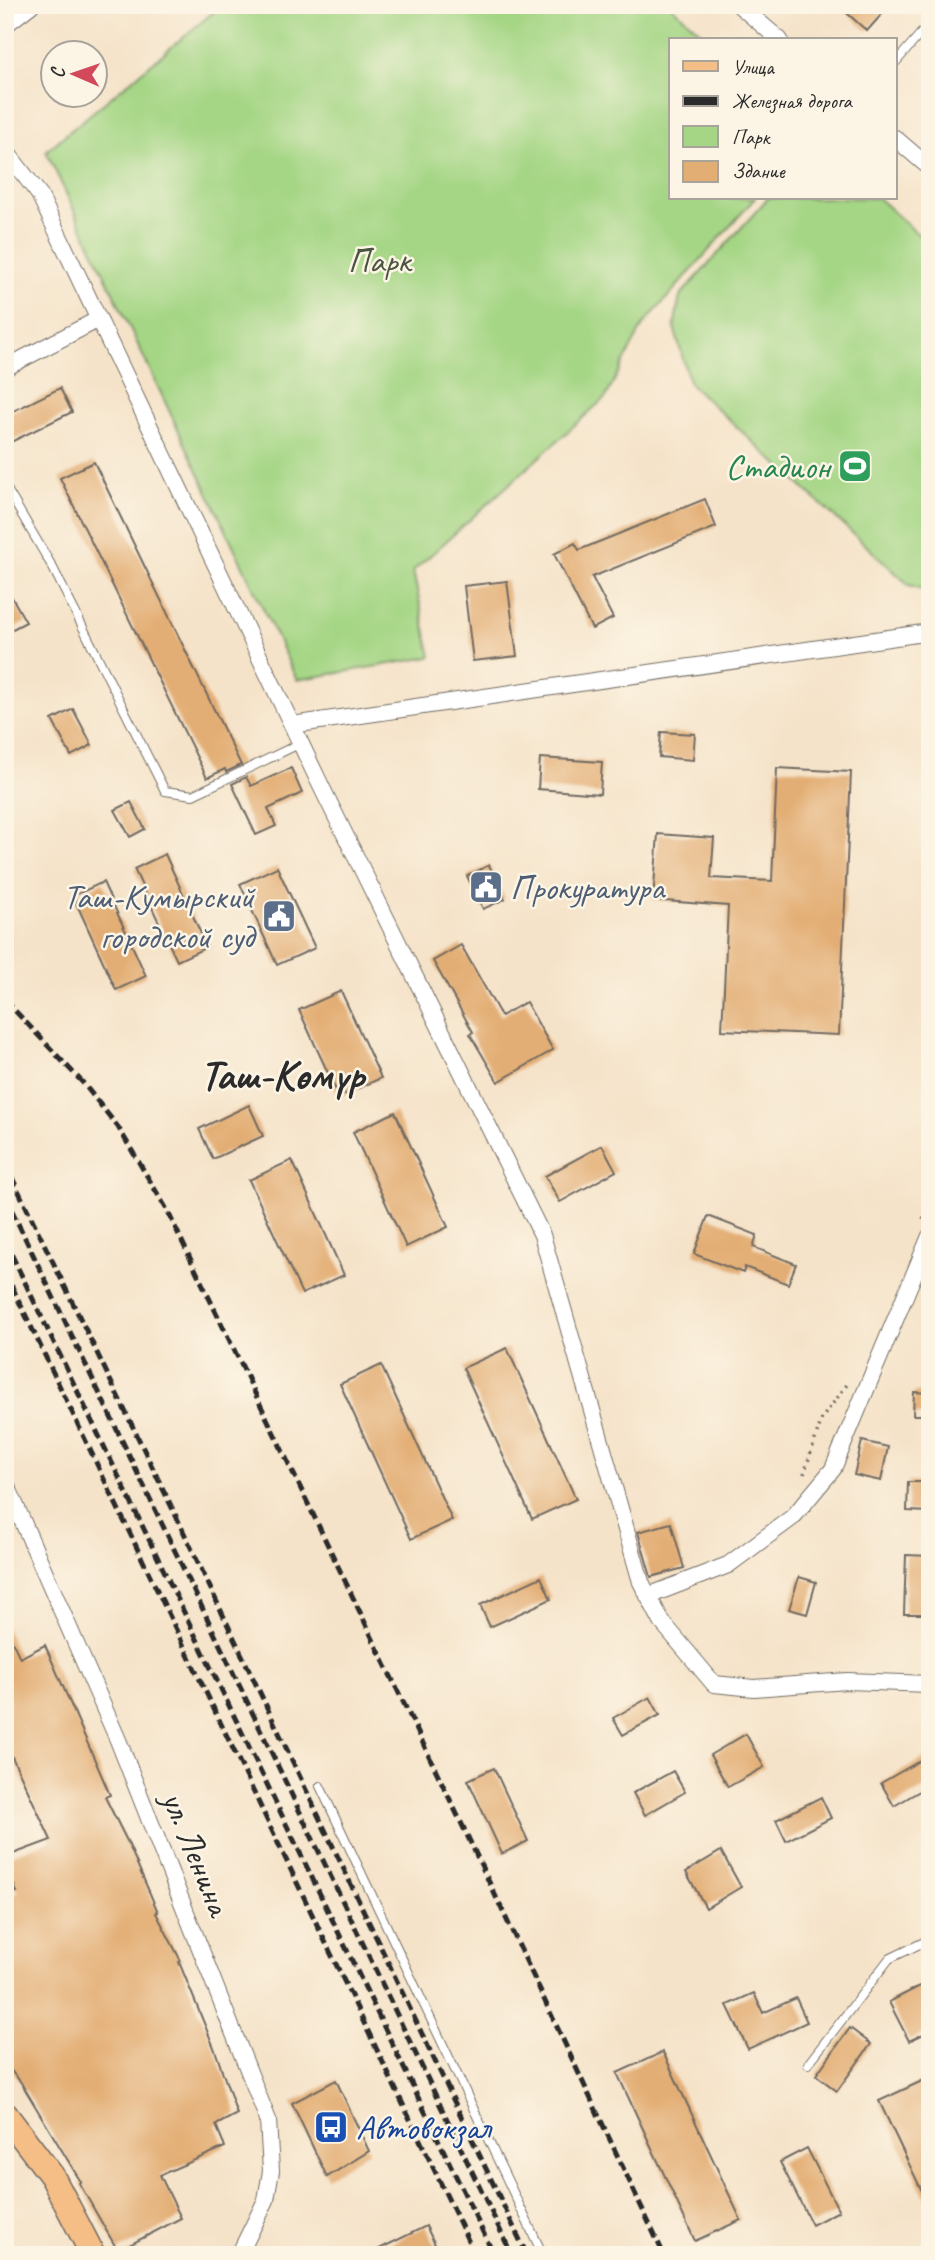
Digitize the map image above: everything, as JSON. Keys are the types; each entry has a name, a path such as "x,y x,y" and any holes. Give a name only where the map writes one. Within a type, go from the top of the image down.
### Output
{"main road":[{"path":"5,2114 52,2176 93,2255"}],"street":[{"path":"5,25 31,5"},
{"path":"741,6 778,38"},
{"path":"897,140 930,168"},
{"path":"5,150 39,194 292,725 542,1235 641,1582 662,1622 713,1684 754,1688 847,1681 930,1684"},
{"path":"5,368 99,319"},
{"path":"292,725 930,632"},
{"path":"648,1596 728,1565 793,1517 833,1469 930,1236"},
{"name":"ул. Ленина","path":"5,1482 118,1740 268,2120 271,2171 266,2200 239,2255"}],"lane":[{"path":"897,61 930,23"},
{"path":"5,486 53,568 164,791 193,795 301,743"},
{"path":"320,1786 543,2255"},
{"path":"807,2064 889,1959 930,1939"}],"green space":[{"name":"Парк","path":"222,5 670,5 708,38 669,38 669,200 753,200 643,325 606,397 413,571 431,657 297,680 46,151 98,108 108,108 108,100"},
{"name":"Стадион","path":"766,200 880,200 930,245 930,591 909,585 690,384 674,327 680,296"}],"building":[{"path":"838,5 890,5 867,31"},
{"path":"60,388 72,412 5,445 5,415"},
{"path":"94,462 241,765 226,772 225,769 207,778 60,478"},
{"path":"705,499 716,527 592,577 613,618 592,629 554,554 575,543 579,550"},
{"path":"507,581 517,656 473,661 464,586"},
{"path":"5,585 26,622 5,633"},
{"path":"73,709 92,745 71,756 52,720"},
{"path":"661,732 695,734 693,760 659,757"},
{"path":"540,758 602,762 600,794 538,789"},
{"path":"291,768 302,793 268,809 276,826 256,835 232,784 246,777 251,786"},
{"path":"777,768 851,772 839,1035 722,1030 728,906 653,900 658,834 714,838 711,878 772,881"},
{"path":"131,802 145,829 130,837 115,810"},
{"path":"165,854 207,947 177,961 134,869"},
{"name":"Прокуратура","path":"489,865 505,899 483,909 467,876"},
{"path":"277,867 315,948 277,965 240,884"},
{"path":"103,882 146,976 116,990 73,896"},
{"path":"461,945 501,1016 526,1002 553,1050 498,1082 433,961"},
{"path":"341,991 381,1078 339,1097 299,1010"},
{"path":"249,1105 263,1136 213,1159 199,1129"},
{"path":"395,1112 448,1227 406,1247 353,1132"},
{"path":"602,1145 616,1171 560,1202 545,1176"},
{"path":"292,1160 344,1275 302,1294 249,1180"},
{"path":"708,1216 757,1235 753,1247 796,1264 788,1284 745,1267 743,1273 694,1254"},
{"path":"507,1348 576,1499 532,1519 463,1368"},
{"path":"381,1365 452,1520 411,1539 340,1384"},
{"path":"914,1392 930,1393 930,1415 913,1415"},
{"path":"862,1441 888,1447 881,1481 854,1475"},
{"path":"908,1482 930,1482 930,1512 907,1511"},
{"path":"671,1523 684,1568 651,1577 638,1532"},
{"path":"906,1555 930,1556 930,1614 904,1614"},
{"path":"541,1577 551,1599 490,1627 480,1605"},
{"path":"799,1577 816,1582 807,1614 789,1609"},
{"path":"5,1626 20,1658 45,1645 110,1795 105,1797 128,1843 158,1912 156,1913 181,1961 179,1962 215,2050 237,2114 216,2125 225,2147 160,2175 181,2218 118,2251 79,2183 81,2182 20,2081 5,2064 5,1897 17,1892 5,1866 5,1857 51,1840 5,1742"},
{"path":"650,1697 660,1715 623,1735 613,1718"},
{"path":"746,1734 764,1767 728,1787 710,1755"},
{"path":"930,1755 930,1785 894,1806 881,1783"},
{"path":"494,1768 528,1841 502,1854 468,1780"},
{"path":"673,1771 685,1792 645,1815 633,1793"},
{"path":"821,1797 831,1818 786,1841 776,1820"},
{"path":"721,1851 741,1887 706,1908 686,1872"},
{"path":"930,1981 930,2031 909,2041 889,2002"},
{"path":"754,1993 763,2013 796,1998 807,2022 748,2049 727,2005"},
{"path":"850,2028 871,2044 837,2091 816,2075"},
{"path":"663,2052 741,2220 695,2241 617,2073"},
{"name":"Автовокзал","path":"336,2080 369,2151 327,2177 292,2103"},
{"path":"922,2081 930,2087 930,2208 879,2101"},
{"path":"807,2148 839,2211 812,2225 780,2162"},
{"path":"426,2226 440,2255 367,2255"}],"railway":[{"path":"5,1000 83,1083 118,1127 166,1208 467,1835 664,2255"},
{"path":"5,1163 527,2255"},
{"path":"5,1196 512,2255"},
{"path":"5,1241 494,2255"},
{"path":"5,1272 475,2255"}],"place":[{"name":"Стадион","path":"855,466"},
{"name":"Прокуратура","path":"486,887"},
{"name":"Таш-Кумырский городской суд","path":"279,916"},
{"name":"Автовокзал","path":"331,2127"}],"district":[{"name":"Таш-Көмүр","path":"282,1074"}]}
